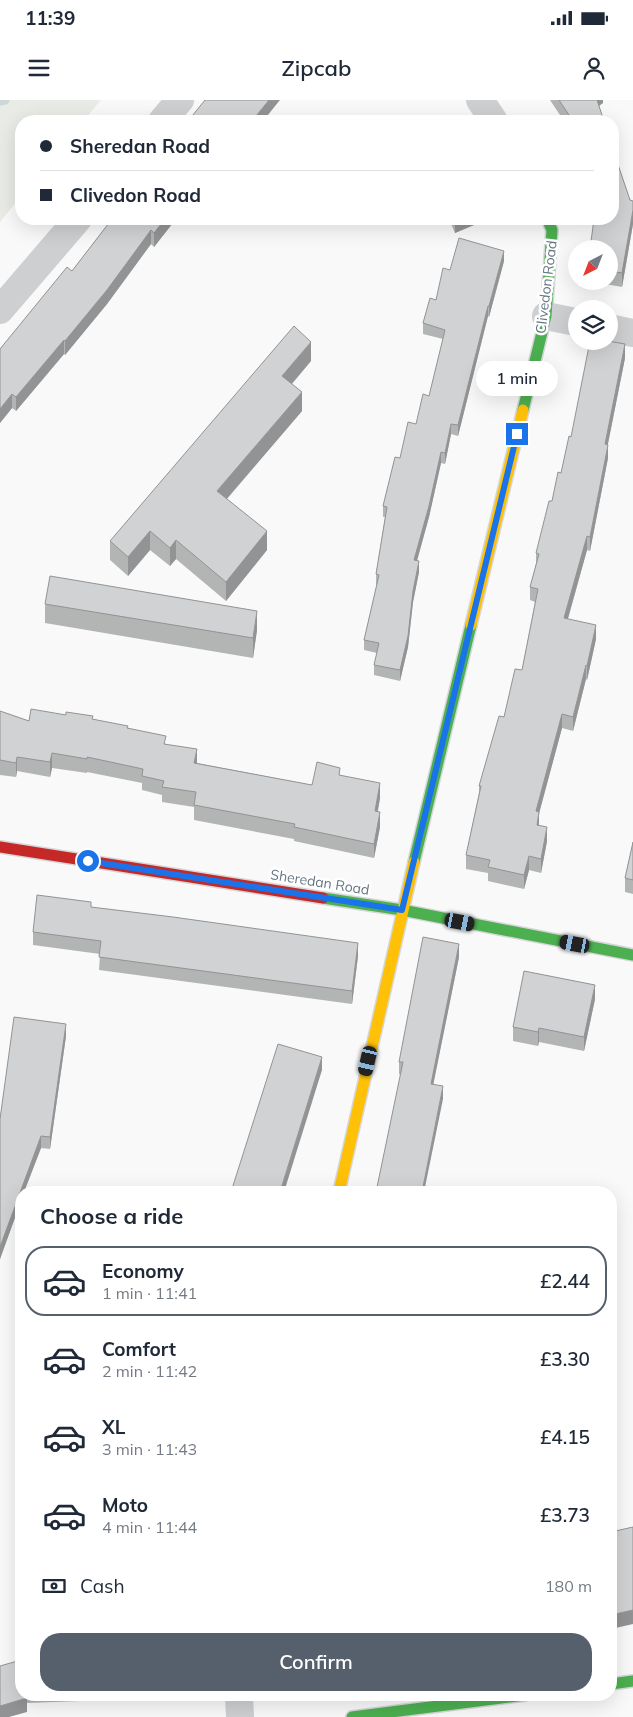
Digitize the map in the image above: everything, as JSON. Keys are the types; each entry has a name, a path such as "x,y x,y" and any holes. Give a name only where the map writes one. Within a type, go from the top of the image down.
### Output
{"street":[{"path":"167,115 180,100"},
{"path":"480,100 490,115"},
{"path":"0,310 73,225"},
{"name":"Clivedon Road","path":"340,1186 402,910 546,316 552,230 550,225"},
{"path":"546,316 568,320"},
{"path":"618,330 633,333"},
{"name":"Sheredan Road","path":"0,848 402,910 633,955"},
{"path":"617,1683 633,1682"},
{"path":"239,1701 240,1717"},
{"path":"352,1717 478,1701"}],"shaded area":[{"path":"0,100 101,100 88,115 15,115 15,203 0,222"}],"building":[{"path":"205,100 269,100 257,115 193,115"},
{"path":"559,100 597,100 602,115 569,115"},
{"path":"619,168 630,200 633,201 622,273 618,272 618,240 591,240 593,225 619,225"},
{"path":"107,225 160,225 154,233 151,230 107,290 65,341 16,397 12,394 0,409 0,349 67,267 72,271"},
{"path":"459,238 504,251 458,425 451,424 445,453 441,452 414,560 419,561 413,591 408,636 400,670 374,665 379,643 364,640 379,575 376,574 387,507 383,506 395,457 400,458 408,422 416,424 423,394 429,396 445,330 423,323 430,298 436,300 443,268 450,270"},
{"path":"294,326 311,342 282,376 302,392 217,491 267,531 226,582 176,540 170,548 150,531 128,557 110,541"},
{"path":"618,343 625,344 605,444 608,445 590,537 587,536 564,618 596,625 573,717 562,714 536,811 539,812 537,825 547,827 541,859 529,856 524,875 488,867 490,860 466,855 481,786 479,786 499,716 504,717 515,669 522,670 538,589 530,587 539,554 536,553 549,501 552,501 558,472 561,473 569,436 571,437 588,350 618,350"},
{"path":"50,576 257,611 253,638 45,604"},
{"path":"31,709 66,715 66,712 93,716 92,719 166,736 164,744 197,749 194,763 312,785 317,762 340,768 339,775 380,783 375,811 380,812 374,844 294,827 295,824 194,805 196,792 162,787 164,781 142,776 143,769 87,757 87,759 52,753 50,762 17,757 16,763 0,760 0,711 29,721"},
{"path":"633,842 633,880 625,878"},
{"path":"37,895 91,902 91,907 358,943 352,991 99,957 101,941 33,932"},
{"path":"423,937 459,944 431,1084 443,1086 423,1186 377,1186 403,1062 399,1062"},
{"path":"524,971 595,985 584,1037 539,1028 538,1032 513,1027"},
{"path":"14,1017 66,1024 50,1137 41,1136 23,1186 15,1186 15,1206 0,1247 0,1119"},
{"path":"278,1044 322,1057 282,1186 233,1186"},
{"path":"633,1527 633,1610 617,1614 617,1531"},
{"path":"15,1662 15,1701 17,1701 0,1706 0,1666"}],"waterway":[{"path":"0,101 5,100"}],"traffic: fast":[{"path":"523,410 546,316 552,230 550,225"},
{"path":"414,862 471,625"},
{"path":"323,898 402,910 633,955"},
{"path":"617,1683 633,1681"},
{"path":"352,1717 478,1701"}],"traffic: slow":[{"path":"471,625 523,410"},
{"path":"340,1186 414,862"}],"traffic: jam":[{"path":"0,847 323,898"}],"route":[{"path":"88,861 402,910 517,434"}]}
